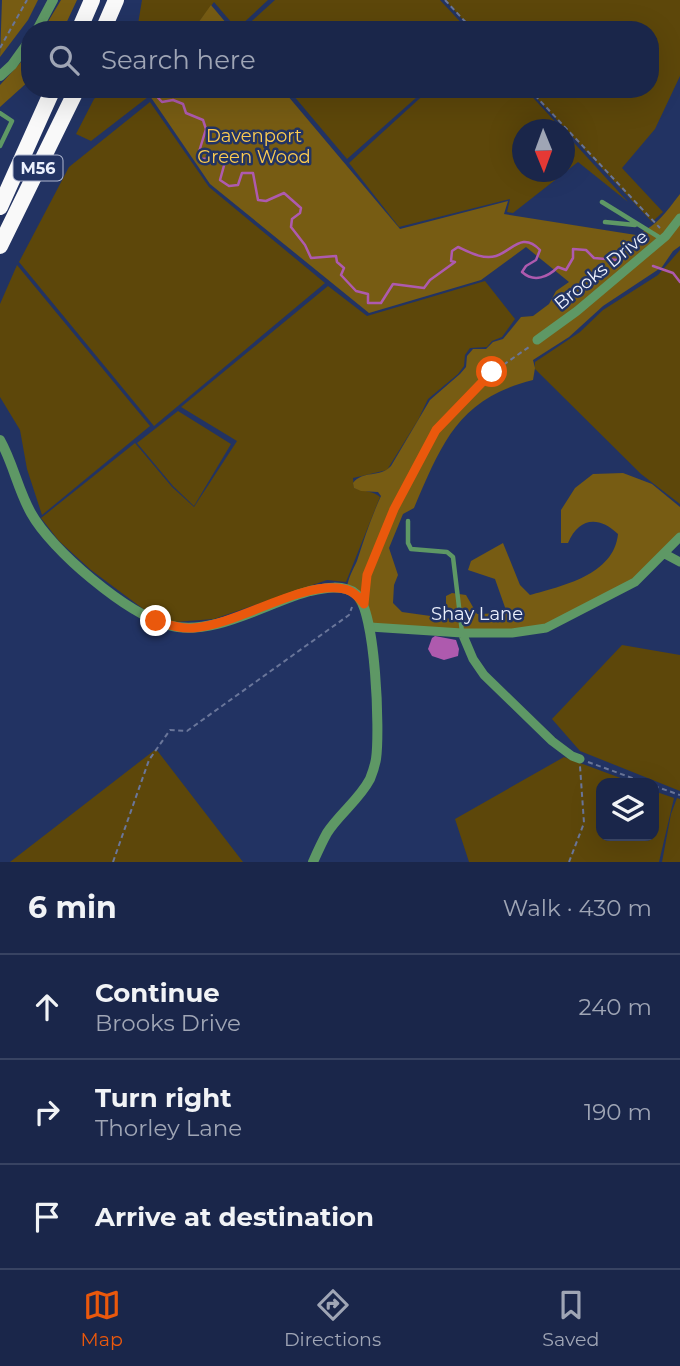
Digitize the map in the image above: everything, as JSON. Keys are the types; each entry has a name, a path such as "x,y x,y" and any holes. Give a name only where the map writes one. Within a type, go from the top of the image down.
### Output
{"highway":[{"path":"83,21 92,0"},
{"path":"107,21 116,0"},
{"name":"M56","path":"0,207 49,98"},
{"name":"M56","path":"0,246 73,98"}],"street":[{"path":"42,21 53,0"},
{"path":"0,76 21,52"},
{"name":"Brooks Drive","path":"533,344 665,237 680,218"},
{"path":"0,440 27,506 50,540 75,565 156,621 194,628 223,622 311,591 339,588 361,600 370,627 376,695 376,760 369,780 327,832 313,862"},
{"name":"Shay Lane","path":"370,627 462,633 512,633 546,628 635,582 680,537"},
{"path":"665,554 680,562"},
{"path":"462,633 473,659 484,675 552,741 580,759"}],"lane":[{"path":"0,113 12,121 0,146"},
{"path":"602,202 639,225 665,237"},
{"path":"605,222 639,225"},
{"path":"408,521 408,543 411,548 447,552 453,557 462,633"}],"path":[{"path":"0,48 27,0"},
{"path":"445,0 464,21"},
{"path":"537,98 665,237"},
{"path":"113,862 149,760 170,730 187,732 349,615 361,600 367,575 394,509 436,430 492,372 533,344"},
{"path":"569,862 584,823 580,759 632,778"},
{"path":"659,788 680,796"}],"shaded area":[{"path":"142,0 268,0 246,21 230,21 214,2 200,21 138,21"},
{"path":"275,0 440,0 460,21 252,21"},
{"path":"445,0 680,0 680,76 655,129 622,168 663,212 652,222 575,139 575,119 556,119 536,98 659,98 659,21 464,21"},
{"path":"147,98 91,141 76,134 94,99"},
{"path":"296,98 416,98 347,159"},
{"path":"420,98 533,98 553,119 512,119 512,182 553,182 513,213 507,212 510,199 399,227 349,163"},
{"path":"150,102 209,187 325,283 154,426 19,262 69,167"},
{"path":"575,144 628,202 578,162 575,164"},
{"path":"680,250 680,504 641,474 535,369 535,362 580,332 603,310 658,275"},
{"path":"17,265 150,426 42,515 27,469 20,430 0,397 0,304"},
{"path":"485,281 515,319 502,337 492,341 487,347 470,348 458,374 428,399 387,470 353,478 354,488 380,497 346,582 327,580 214,619 175,622 150,614 91,570 59,541 41,518 135,443 172,487 194,507 237,441 181,407 328,286 367,316"},
{"path":"178,411 231,444 194,506 173,486 137,443"},
{"path":"435,636 456,640 458,656 444,660 432,656 428,649"},
{"path":"622,645 680,655 680,791 659,783 659,778 648,778 580,751 552,719"},
{"path":"156,749 243,862 10,862"},
{"path":"564,757 621,778 596,778 596,841 659,841 659,793 674,798 659,862 469,862 455,819"},
{"path":"677,798 680,799 680,862 662,862 671,814"}],"green space":[{"path":"2,0 38,0 28,20 21,21 21,29 0,57"},
{"path":"61,0 77,0 67,21 48,21"},
{"path":"211,5 224,21 199,21"},
{"path":"21,62 21,88 0,107 0,85"},
{"name":"Davenport Green Wood","path":"151,98 290,98 400,229 508,201 504,214 636,235 656,222 680,194 680,246 662,267 603,306 569,337 533,360 533,380 508,388 487,399 470,412 444,444 414,508 403,514 389,548 398,575 394,585 393,603 402,612 452,619 446,596 452,593 466,595 477,614 507,613 495,579 468,570 471,561 503,543 520,585 530,595 571,583 597,569 607,560 614,548 618,534 611,528 590,522 578,528 568,543 561,543 561,510 575,488 593,474 623,473 652,484 680,507 680,537 635,582 546,628 511,633 370,627 347,587 381,496 378,492 354,488 353,483 391,466 430,400 466,367 467,356 473,349 486,349 493,342 503,339 521,317 533,316 549,304 556,291 569,282 526,247 481,280 369,313 210,184"}],"waterway":[{"path":"158,98 162,102 173,100 183,104 186,113 203,120 206,129 198,155 200,159 220,158 225,162 220,180 229,186 238,185 242,173 253,173 258,200 266,201 284,193 301,208 300,213 292,219 291,227 311,258 336,256 337,262 344,268 341,275 356,291 368,294 368,303 381,303 393,284 424,288 430,280 455,262 451,261 452,251 458,247 476,255 491,257 502,254 517,244 528,242 540,250 536,260 522,272 536,278 550,274 558,267 566,270 573,258 573,249 586,250 594,258 618,260"},
{"path":"653,266 673,273 680,282"}],"route":[{"path":"156,621 194,628 223,622 326,588 349,590 358,595 364,604 367,575 394,509 436,430 492,372"}]}
